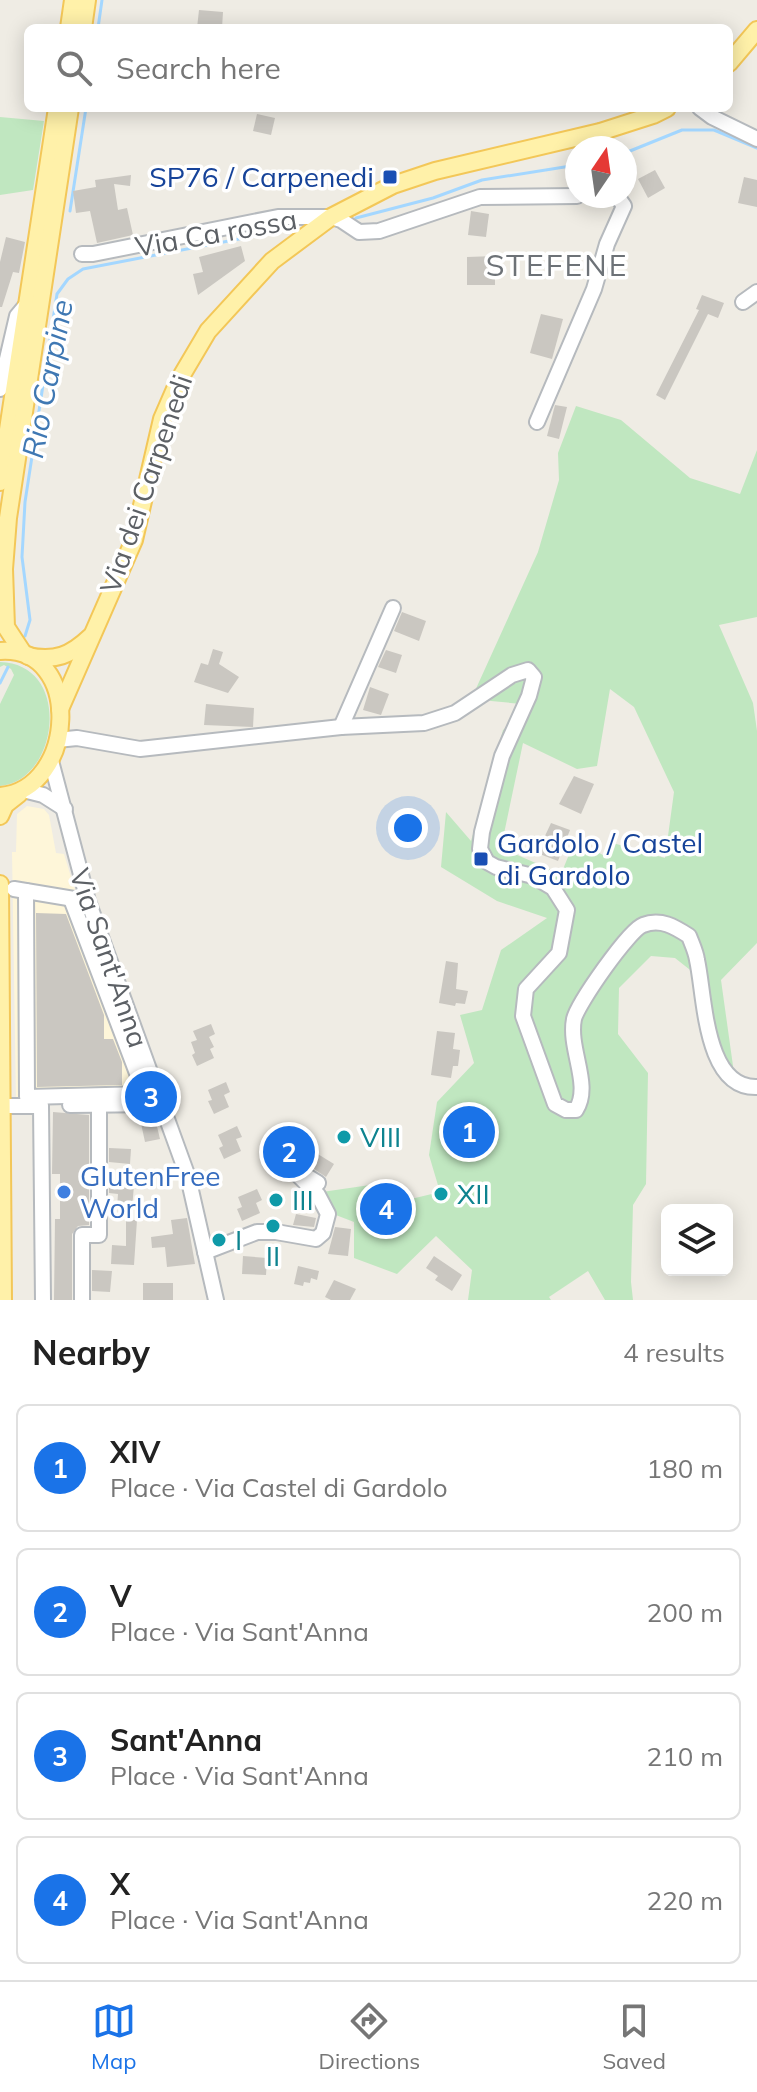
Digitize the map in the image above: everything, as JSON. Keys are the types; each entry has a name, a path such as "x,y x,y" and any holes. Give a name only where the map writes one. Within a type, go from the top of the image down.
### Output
{"main road":[{"path":"70,24 73,0"},
{"path":"84,24 87,0"},
{"path":"733,58 757,30"},
{"path":"0,482 56,112"},
{"path":"0,816 5,805 46,770 57,740 60,714 56,687 49,674 25,654 6,627 4,569 8,518 69,112"},
{"name":"Via Ca rossa","path":"331,217 393,185 435,171 600,132 659,112"},
{"name":"Via dei Carpenedi","path":"60,714 134,540 162,419 190,357 208,331 272,261 331,217"},
{"path":"0,651 41,659 63,656 75,651 94,633"},
{"path":"0,796 23,790"},
{"path":"3,1300 0,981 13,888"}],"street":[{"path":"705,112 757,139"},
{"path":"331,217 359,232 379,231 480,197 565,196"},
{"path":"537,422 594,289 607,244 623,208"},
{"name":"Via Ca rossa","path":"82,254 278,217 331,217"},
{"path":"743,302 757,292"},
{"path":"0,389 17,316 27,304"},
{"path":"341,727 393,608"},
{"path":"57,740 77,738 140,749 341,727 424,723 455,713 512,675 528,670 534,677 502,756 480,849 487,862 496,867 533,876 553,888 567,910 559,953 526,989 523,1016 555,1104 566,1110 576,1110 581,1103 582,1089 574,1052 574,1018 628,937 643,925 666,922 689,936 697,960 703,1010 715,1052 734,1080 757,1087"},
{"path":"60,714 77,738"},
{"name":"Via Sant'Anna","path":"51,761 53,776 60,787 72,850 149,1089 161,1104 188,1177 216,1300"},
{"path":"23,790 43,795 65,809"},
{"path":"71,899 149,1089 145,1094 27,1097 13,888 88,901"},
{"path":"1,1106 161,1104"},
{"path":"82,1300 82,1235 99,1235 99,1105"},
{"path":"41,1106 43,1300"},
{"path":"205,1252 257,1232 316,1239 323,1233 328,1214 318,1195 298,1175 300,1172 318,1183"}],"shaded area":[{"path":"27,806 44,809 49,815 56,853 64,854 151,1100 16,1101 12,852 16,852 17,814"}],"green space":[{"path":"0,117 44,121 33,190 0,195"},
{"path":"576,406 621,420 690,478 740,494 757,450 757,617 719,625 753,703 757,731 757,943 721,980 734,1073 720,1051 699,977 675,958 651,956 619,988 618,1034 648,1073 646,1184 633,1205 633,1300 605,1300 588,1271 549,1297 551,1300 468,1300 472,1270 436,1236 397,1274 354,1258 354,1222 328,1212 322,1192 370,1185 386,1205 440,1192 429,1155 437,1102 474,1063 460,1015 482,1010 501,950 547,918 497,901 441,867 446,812 471,841 503,730 532,705 491,701 474,693 538,552 559,480 558,453","holes":["610,689 634,707 674,792 665,858 613,843 603,855 575,840 561,874 501,848 523,743 577,769 597,766"]},
{"path":"0,662 23,668 39,682 48,701 50,723 45,745 35,765 20,779 0,786 0,704 14,675 4,665 0,667"}],"building":[{"path":"199,10 223,12 222,24 197,24"},
{"path":"257,114 275,118 271,135 253,131"},
{"path":"655,170 665,188 648,198 638,179"},
{"path":"131,175 130,186 114,184 118,210 127,208 133,235 97,243 90,211 76,213 73,191 96,187 95,180"},
{"path":"744,177 757,180 757,207 738,203"},
{"path":"471,211 489,214 486,237 468,235"},
{"path":"6,237 25,242 19,273 13,272 0,307 0,262"},
{"path":"241,246 245,261 198,295 193,274 203,272 199,257"},
{"path":"495,256 495,285 467,285 467,257"},
{"path":"702,295 724,303 718,318 708,314 665,400 656,395 699,310 696,309"},
{"path":"541,314 563,319 552,359 530,353"},
{"path":"555,405 567,407 559,439 547,436"},
{"path":"402,612 426,621 419,641 394,631"},
{"path":"213,649 223,652 219,664 239,677 228,693 194,682 201,663 208,665"},
{"path":"386,650 402,655 396,673 378,667"},
{"path":"370,687 389,694 381,715 363,710"},
{"path":"206,704 254,708 253,727 204,725"},
{"path":"574,776 594,784 581,814 559,804"},
{"path":"551,823 570,830 558,861 537,853"},
{"path":"36,913 66,914 104,1015 104,1039 113,1039 122,1062 122,1085 37,1087"},
{"path":"446,961 458,963 456,989 468,991 465,1004 439,1003"},
{"path":"211,1024 215,1034 209,1037 214,1047 210,1049 214,1058 197,1066 192,1055 195,1053 191,1042 197,1040 193,1031"},
{"path":"437,1031 455,1033 453,1049 460,1050 458,1066 453,1066 451,1078 431,1075"},
{"path":"226,1082 230,1092 224,1095 229,1107 214,1114 208,1101 212,1100 208,1090"},
{"path":"53,1112 89,1115 89,1225 78,1226 72,1234 72,1300 54,1300 55,1219 60,1219 60,1174 52,1174"},
{"path":"139,1114 154,1114 160,1139 145,1142"},
{"path":"237,1126 242,1137 236,1139 241,1151 224,1159 218,1135"},
{"path":"109,1148 131,1149 130,1164 109,1162"},
{"path":"308,1148 334,1164 326,1177 305,1163 298,1162"},
{"path":"109,1182 134,1185 132,1209 117,1208 118,1194 109,1193"},
{"path":"257,1189 262,1200 256,1203 260,1213 242,1221 237,1209 242,1207 238,1197"},
{"path":"296,1214 316,1218 314,1227 293,1225"},
{"path":"187,1218 195,1264 167,1267 165,1247 152,1248 151,1237 173,1234 171,1220"},
{"path":"126,1220 137,1220 134,1265 111,1264 112,1245 126,1246"},
{"path":"335,1227 351,1229 348,1256 328,1254"},
{"path":"243,1256 267,1258 266,1275 242,1274"},
{"path":"434,1256 462,1275 452,1291 435,1280 438,1276 426,1268"},
{"path":"298,1266 319,1271 317,1280 311,1278 310,1283 304,1282 303,1286 294,1284"},
{"path":"92,1270 112,1271 110,1292 92,1291"},
{"path":"334,1280 356,1289 350,1300 325,1297"},
{"path":"143,1283 173,1283 173,1300 143,1300"}],"waterway":[{"path":"99,24 102,0"},
{"path":"70,211 85,112"},
{"name":"Rio Carpine","path":"637,148 682,130 714,130 757,148"},
{"name":"Rio Carpine","path":"356,218 433,198 482,180 565,167"},
{"name":"Rio Carpine","path":"25,636 30,620 22,557 25,502 57,294 68,279 83,269 270,233"},
{"name":"Rio Carpine","path":"0,683 8,667"}],"place":[{"name":"SP76 / Carpenedi","path":"390,177"},
{"name":"Gardolo / Castel di Gardolo","path":"481,859"},
{"name":"Sant'Anna","path":"151,1097"},
{"name":"XIV","path":"469,1132"},
{"name":"VIII","path":"344,1137"},
{"name":"V","path":"289,1152"},
{"name":"GlutenFree World","path":"64,1192"},
{"name":"XII","path":"441,1194"},
{"name":"III","path":"276,1200"},
{"name":"X","path":"386,1209"},
{"name":"II","path":"273,1226"},
{"name":"I","path":"219,1240"}],"district":[{"name":"STEFENE","path":"557,266"}]}
